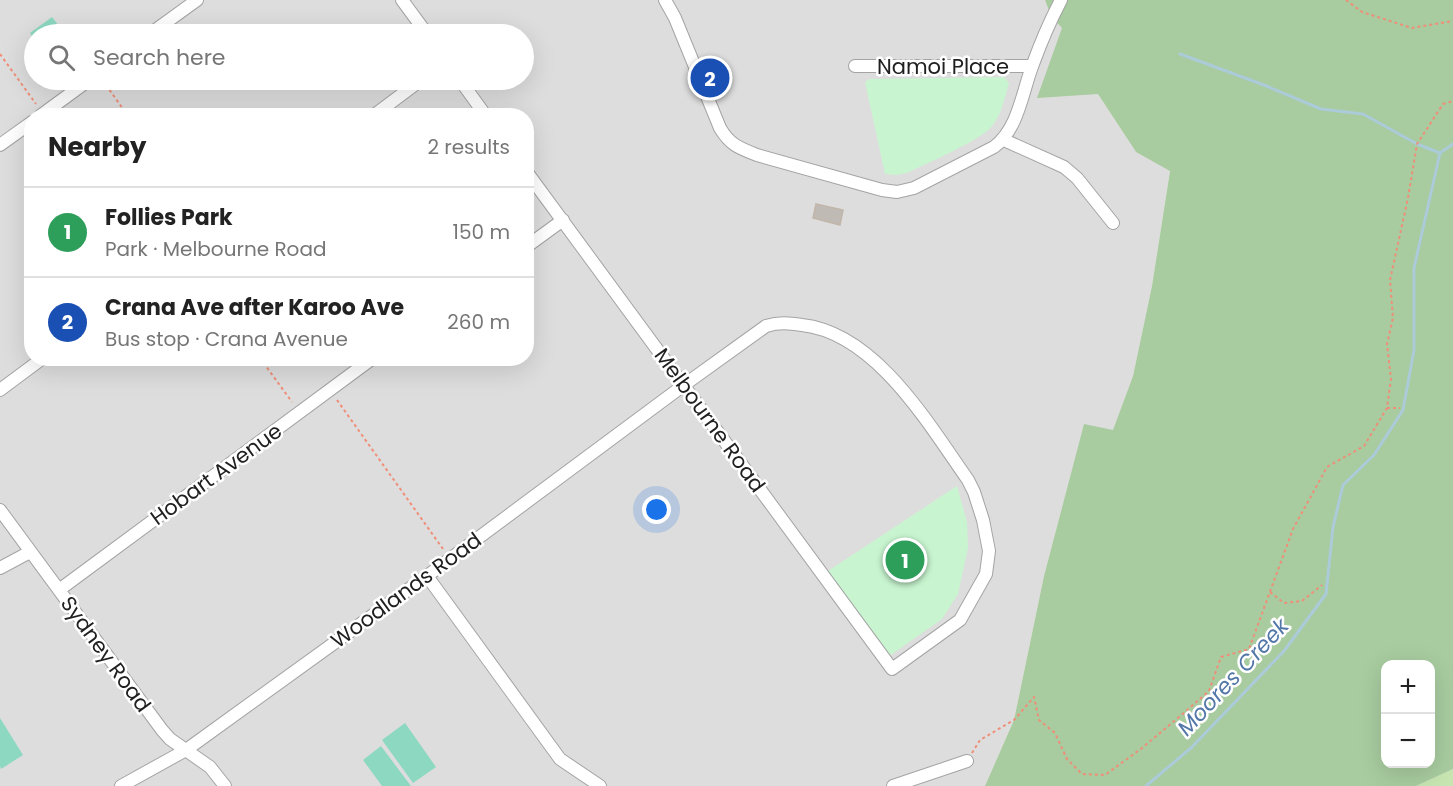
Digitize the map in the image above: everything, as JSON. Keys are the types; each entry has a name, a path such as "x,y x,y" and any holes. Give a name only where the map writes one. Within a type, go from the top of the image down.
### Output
{"street":[{"path":"164,24 197,0"},
{"path":"402,0 420,24"},
{"path":"665,0 678,24 720,128 728,140 741,149 882,190 897,192 914,188 999,143 1013,125 1032,66 1061,0"},
{"name":"Namoi Place","path":"855,66 1032,66"},
{"path":"49,108 75,90"},
{"path":"384,108 408,90"},
{"path":"467,90 480,108"},
{"path":"0,145 24,128"},
{"path":"999,143 1064,167 1077,178 1113,223"},
{"name":"Melbourne Road","path":"534,182 892,669"},
{"path":"534,241 562,220"},
{"name":"Woodlands Road","path":"121,786 186,750 427,576 684,385 766,326 780,322 818,327 850,343 888,373 910,398 975,492 988,550 986,574 960,620 892,669"},
{"path":"0,390 32,366"},
{"name":"Hobart Avenue","path":"59,590 362,366"},
{"name":"Sydney Road","path":"0,510 162,730 170,739 210,767 225,786"},
{"path":"0,568 30,552"},
{"path":"427,576 560,759 600,786"},
{"path":"893,786 967,761"}],"path":[{"path":"1346,0 1362,12 1412,28 1453,21"},
{"path":"0,54 24,89"},
{"path":"25,90 37,108"},
{"path":"109,90 122,108"},
{"path":"967,761 980,740 1014,720 1034,698 1039,720 1055,733 1067,759 1082,774 1105,775 1142,748 1209,692 1221,657 1249,649 1293,529 1327,467 1364,446 1387,408 1391,379 1387,344 1393,318 1390,280 1417,144 1443,104 1453,101"},
{"path":"266,366 300,412"},
{"path":"330,390 450,559"},
{"path":"1387,408 1400,408"},
{"path":"1270,592 1284,603 1302,601 1322,585"}],"shaded area":[{"path":"0,0 1045,0 1051,16 1063,28 1098,94 1136,152 1170,170 1152,286 1133,376 1113,431 1084,425 1044,576 1014,720 985,786 0,786"}],"green space":[{"path":"1045,0 1453,0 1453,769 1416,786 985,786 1014,720 1044,576 1084,424 1113,430 1133,376 1152,286 1170,171 1136,152 1098,94 1037,98 1062,28 1051,16"},
{"path":"52,17 57,24 42,24"},
{"path":"1004,77 1009,83 1002,106 995,122 986,132 965,145 907,173 885,174 865,82 870,79"},
{"path":"957,486 967,522 968,548 958,594 942,619 888,657 825,573"},
{"path":"0,718 23,755 1,769 0,766"},
{"path":"405,723 436,767 413,783 382,740"},
{"path":"381,746 411,786 382,786 363,760"},
{"path":"1453,769 1453,786 1416,786"}],"building":[{"path":"816,204 843,210 840,225 813,218"}],"waterway":[{"path":"1180,54 1321,109 1363,114 1417,144 1440,153"},
{"name":"Moores Creek","path":"1146,786 1192,747 1284,651 1326,594 1333,527 1343,485 1374,455 1403,410 1414,350 1414,268 1440,153 1453,144"}],"place":[{"name":"Crana Ave after Karoo Ave","path":"710,78"},
{"name":"Follies Park","path":"905,560"}]}
